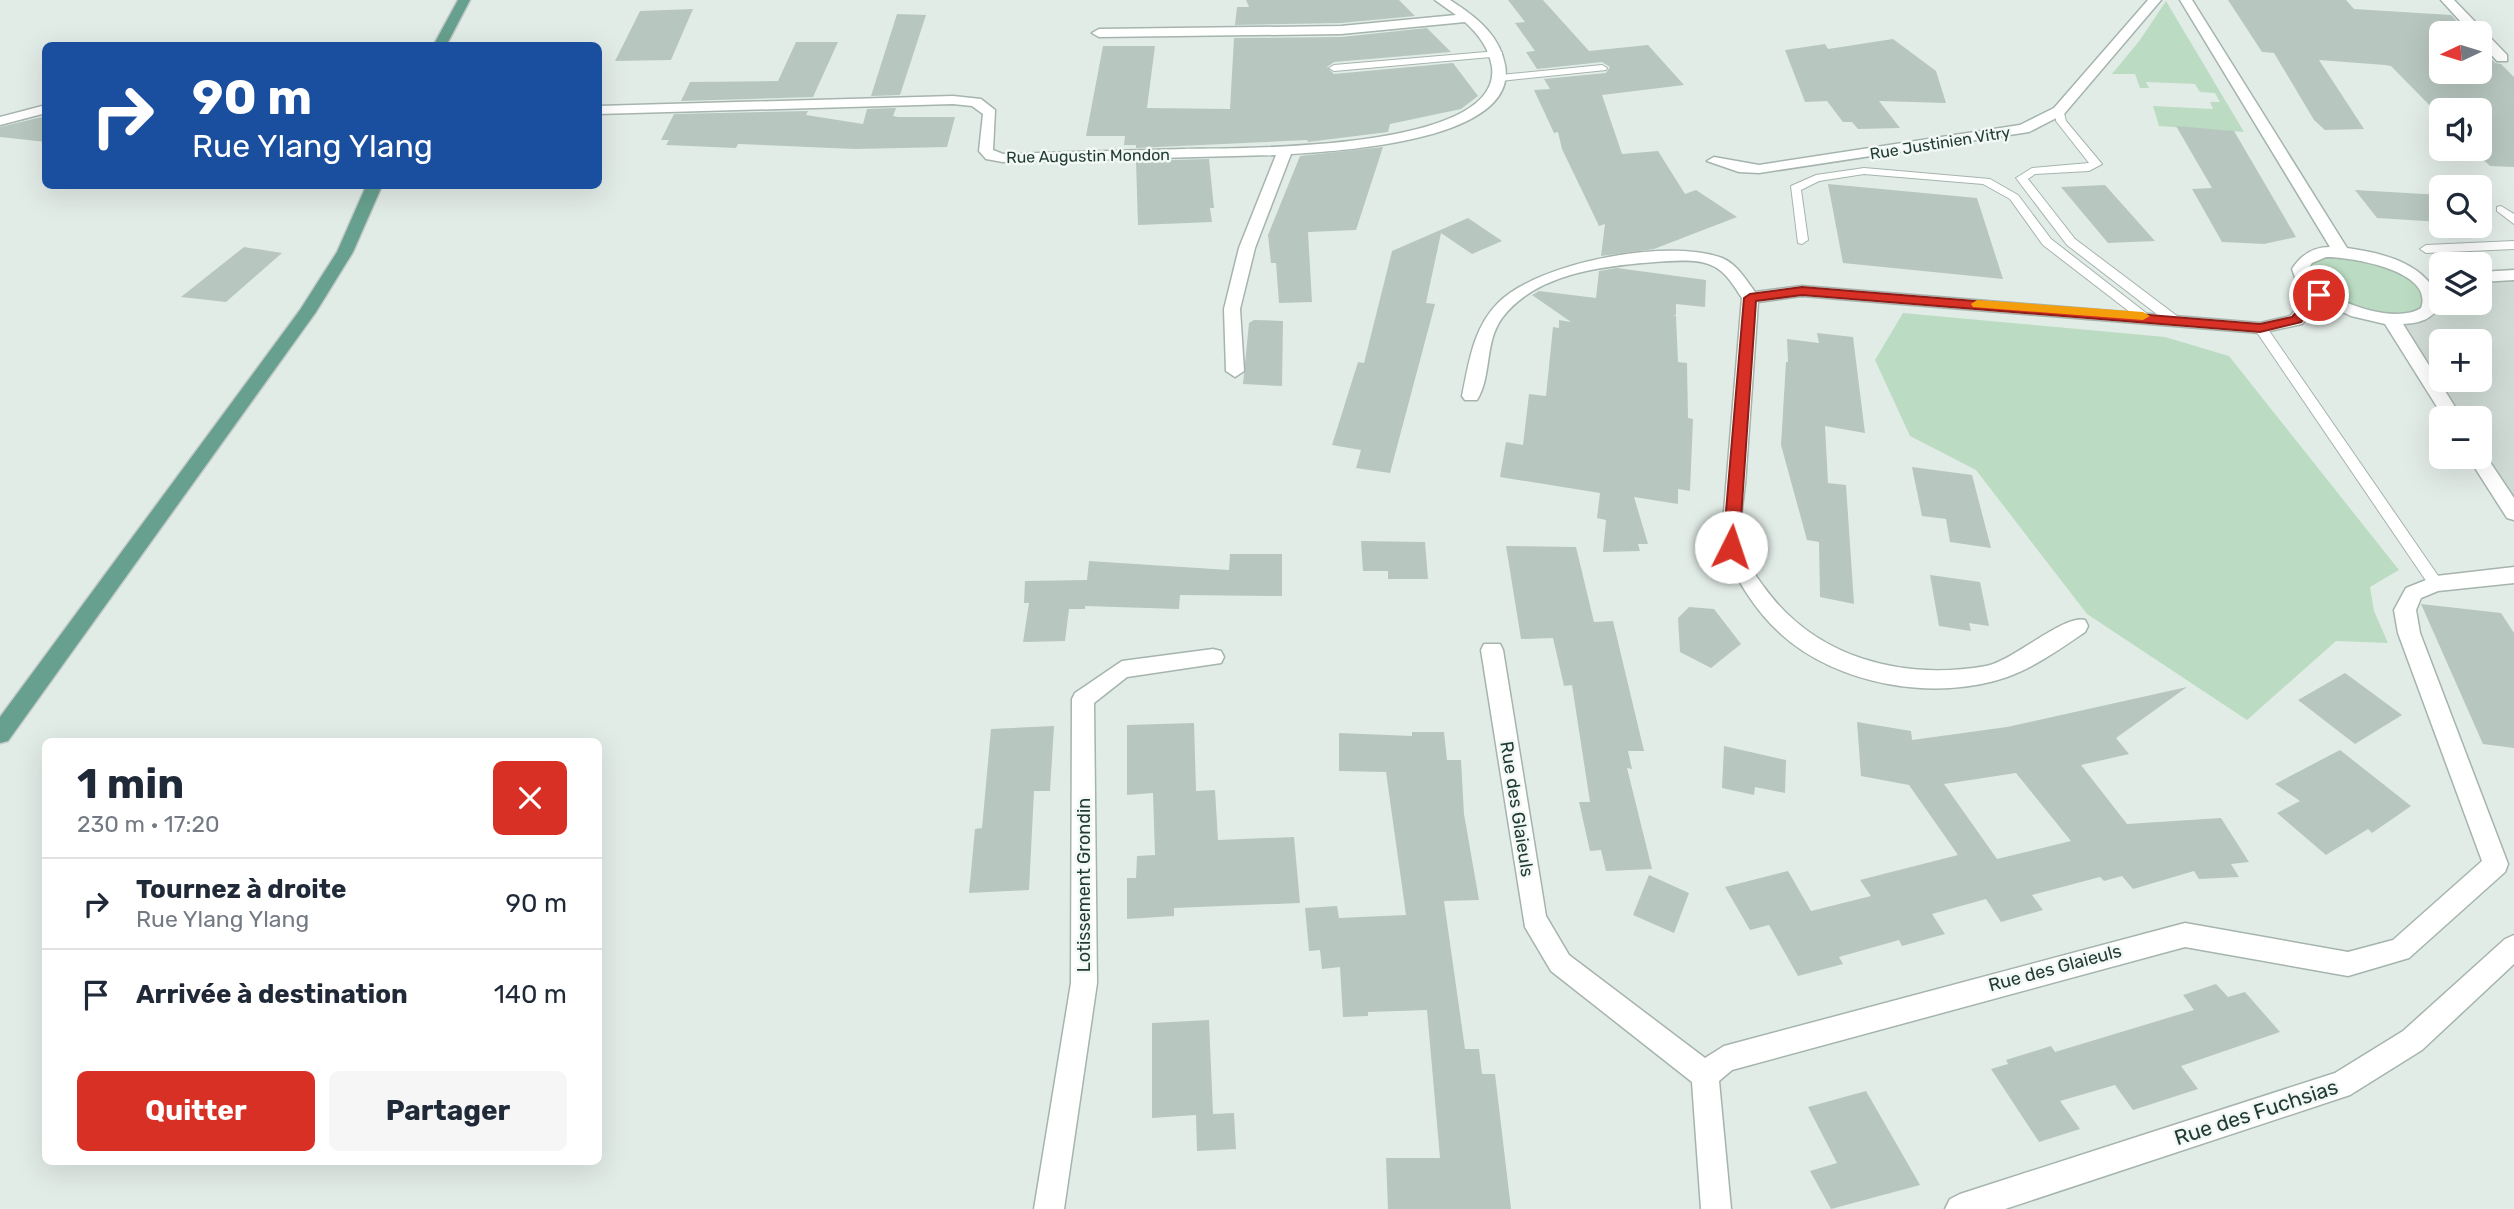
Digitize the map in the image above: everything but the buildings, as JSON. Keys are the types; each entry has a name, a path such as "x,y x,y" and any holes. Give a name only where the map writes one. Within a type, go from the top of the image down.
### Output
{"main road":[{"path":"441,42 464,0"},
{"path":"0,734 308,312 345,252 373,189"}],"street":[{"path":"1441,0 1468,18 1498,54 1500,78"},
{"name":"Rue Justinien Vitry","path":"1714,162 1759,169 1886,152 2024,129 2059,111 2155,0"},
{"path":"2186,0 2341,252"},
{"path":"2447,0 2467,21"},
{"path":"1099,33 1341,30 1468,18"},
{"path":"2492,48 2502,58"},
{"name":"Rue Augustin Mondon","path":"602,110 953,100 976,102 985,107 990,113 986,151 991,156 1003,158 1285,150 1364,143 1434,128 1470,115 1494,94 1500,78"},
{"path":"0,121 42,110"},
{"path":"1235,372 1232,309 1247,248 1285,150"},
{"path":"2341,252 2383,261 2418,280 2429,292 2432,302 2428,311 2417,317 2392,320 2358,313 2319,295 2306,284 2300,273 2301,263 2309,256 2341,252"},
{"path":"1471,396 1484,336 1495,316 1509,300 1532,285 1567,271 1651,258 1693,256 1717,261 1728,269 1750,298 1731,547 1745,579 1767,610 1791,633 1817,651 1878,675 1917,679 1997,672 2030,658 2077,626"},
{"path":"2492,276 2514,275"},
{"path":"2418,280 2429,280"},
{"path":"1750,298 1802,291 2144,316 2260,328 2296,320 2319,295"},
{"path":"2392,320 2404,344 2444,406"},
{"path":"2485,469 2514,513"},
{"name":"Rue des Glaieuls","path":"1492,650 1534,919 1560,963 1705,1075 1724,1059 2185,935 2348,964 2400,950 2505,868 2409,633 2405,610 2413,593 2436,584 2514,575"},
{"name":"Lotissement Grondin","path":"1049,1209 1084,983 1083,699 1122,669 1213,657"},
{"name":"Rue des Fuchsias","path":"1960,1209 2340,1085 2417,1040 2514,947"},
{"path":"1705,1075 1716,1209"}],"lane":[{"path":"1334,68 1498,54"},
{"path":"1500,78 1602,68"},
{"path":"2059,111 2061,121 2095,164 2089,168 2032,171 2022,178 2071,242 2172,319"},
{"path":"1802,240 1795,188 1816,178 1864,171 1986,181 2014,197 2046,242 2144,316"},
{"path":"2501,209 2514,220"},
{"path":"2426,249 2514,244"},
{"path":"2260,328 2436,584"}],"shaded area":[{"path":"2514,275 2514,515 2485,469 2492,469 2492,406 2444,406 2435,392 2492,392 2492,329 2429,329 2429,382 2405,344 2401,320 2418,280 2429,280 2429,315 2492,315 2492,276"}],"green space":[{"path":"2166,1 2244,132 2159,126 2153,106 2213,109 2210,102 2220,102 2215,93 2200,92 2195,84 2146,82 2149,88 2140,88 2135,74 2112,74 2140,40"},
{"path":"2323,252 2402,270 2429,299 2429,304 2401,320 2318,295 2302,263"},
{"path":"1903,313 2165,337 2229,356 2399,570 2370,587 2374,611 2388,643 2336,641 2247,720 2087,614 1976,470 1910,436 1875,360"}],"slow traffic":[{"path":"1977,304 2143,316"}],"route":[{"path":"1731,547 1750,298 1802,291 2144,316 2260,328 2276,327 2296,320 2319,295"}]}
